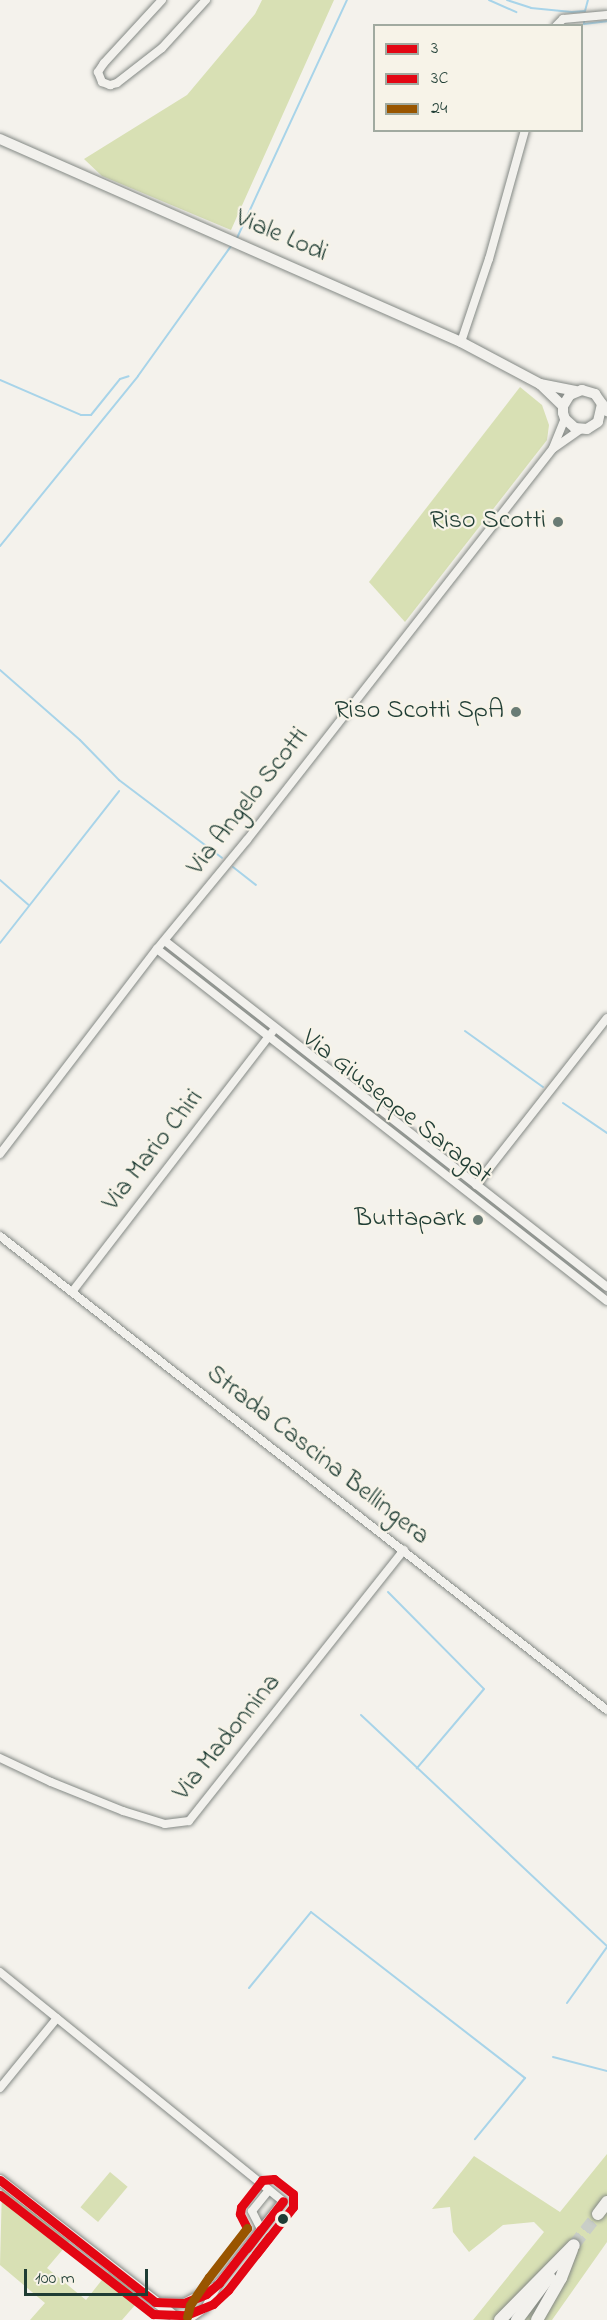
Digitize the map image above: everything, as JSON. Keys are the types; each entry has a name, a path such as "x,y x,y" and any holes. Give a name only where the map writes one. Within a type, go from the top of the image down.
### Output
{"main road":[{"path":"598,2214 607,2202"},
{"path":"500,2320 573,2245"},
{"path":"517,2320 573,2245"},
{"path":"537,2320 561,2278 573,2245"}],"street":[{"path":"162,0 104,63 98,72 102,82 110,85 117,83 144,62 190,20 206,0"},
{"path":"558,24 563,19 607,15"},
{"path":"461,342 489,260 524,132"},
{"name":"Viale Lodi","path":"0,139 461,342 540,384 563,406"},
{"name":"Viale Lodi","path":"540,384 575,391"},
{"path":"593,427 602,417 605,407 595,394 589,391 575,391 563,406 565,419 575,428 593,427 607,430"},
{"name":"Via Angelo Scotti","path":"0,1154 157,949 553,448 565,419"},
{"name":"Via Angelo Scotti","path":"553,448 581,429"},
{"name":"Via Giuseppe Saragat","path":"165,941 607,1287"},
{"name":"Via Giuseppe Saragat","path":"157,949 270,1035 607,1301"},
{"path":"476,1185 607,1018"},
{"name":"Via Mario Chiri","path":"72,1292 276,1027"},
{"name":"Strada Cascina Bellingera","path":"0,1236 607,1710"},
{"name":"Via Madonnina","path":"0,1758 51,1782 123,1811 165,1824 189,1821 404,1550"},
{"path":"0,1972 282,2201 219,2283 200,2315 188,2320"},
{"path":"0,2088 57,2018"},
{"path":"0,2180 179,2320 184,2303"},
{"path":"261,2229 252,2211 269,2190"},
{"path":"155,2302 184,2303 206,2294 219,2283"}],"green space":[{"path":"262,0 334,0 231,230 102,176 84,159 187,95 255,14"},
{"path":"520,387 542,405 549,425 547,440 405,622 369,582"},
{"path":"607,2154 607,2242 552,2320 473,2320 544,2232 534,2222 503,2225 469,2252 453,2232 450,2207 432,2209 474,2156 560,2212"},
{"path":"110,2172 128,2187 98,2222 80,2207"},
{"path":"2,2187 70,2241 47,2268 86,2300 109,2271 142,2297 122,2320 30,2320 45,2303 0,2265"}],"waterway":[{"path":"237,238 347,0"},
{"path":"489,0 516,12"},
{"path":"507,0 531,8 572,12 585,11 588,0"},
{"path":"584,21 584,24 607,21"},
{"path":"0,546 138,376 231,246"},
{"path":"0,380 81,415 91,415 120,379 129,376"},
{"path":"0,670 80,740 119,780 222,858"},
{"path":"0,943 119,791"},
{"path":"233,867 256,885"},
{"path":"0,880 29,905"},
{"path":"465,1031 543,1087"},
{"path":"563,1103 607,1133"},
{"path":"388,1592 484,1689 417,1768"},
{"path":"361,1715 607,1946"},
{"path":"249,1988 311,1912 525,2078 475,2139"},
{"path":"567,2003 607,1947"},
{"path":"553,2057 607,2071"}],"tunnel":[{"path":"574,2245 598,2214"}],"transit line":[{"name":"3C","path":"247,2228 240,2214 241,2207 262,2180 274,2179 293,2194 293,2207 256,2254"},
{"name":"3","path":"0,2180 155,2302 184,2303 206,2294 219,2283 261,2229"},
{"name":"3C","path":"0,2195 153,2314 186,2315 213,2304 228,2290 270,2236"},
{"name":"3","path":"247,2248 283,2201"},
{"name":"24","path":"187,2317 190,2305 247,2228"}],"place":[{"name":"Riso Scotti","path":"558,522"},
{"name":"Riso Scotti SpA","path":"516,712"},
{"name":"Buttapark","path":"478,1220"}]}
